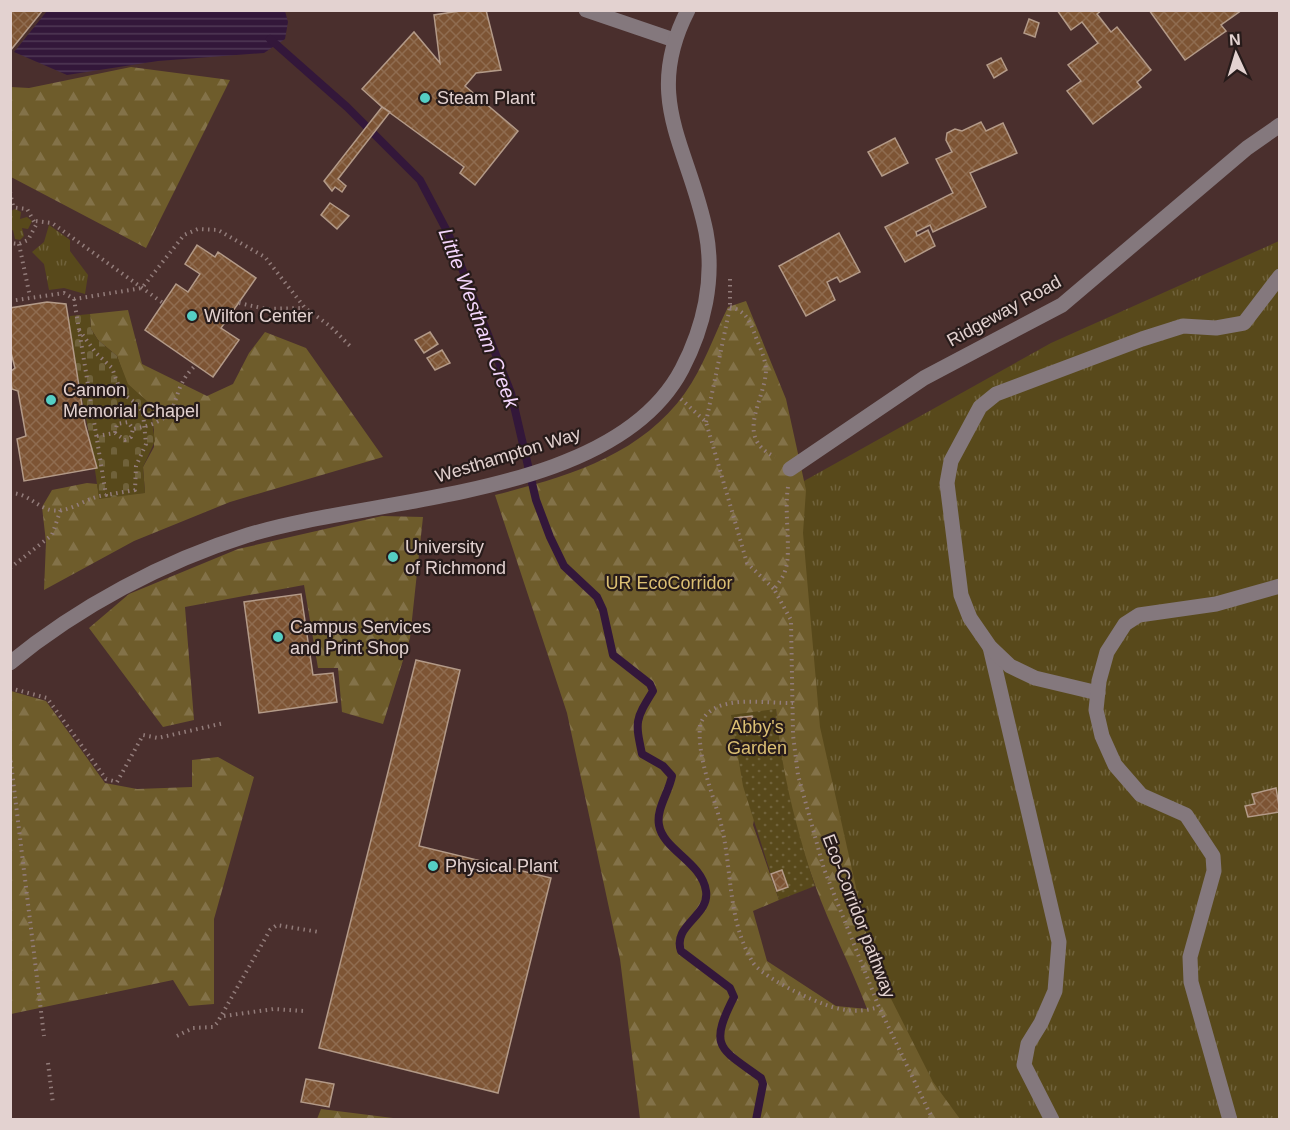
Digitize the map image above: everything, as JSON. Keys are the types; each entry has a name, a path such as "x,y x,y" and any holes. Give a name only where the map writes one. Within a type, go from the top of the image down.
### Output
{"street":[{"path":"586,10 675,40"},
{"name":"Westhampton Way","path":"10,663 90,608 166,567 243,536 310,518 403,504 497,483 552,466 603,446 622,434 659,401 680,372 700,326 706,301 708,255 701,214 674,128 667,78 675,40 688,10"},
{"name":"Ridgeway Road","path":"790,469 924,378 1062,304 1247,148 1280,125"},
{"path":"1098,693 1035,678 1010,666 990,647 969,618 961,595 960,570 947,483 951,462 980,407 996,394 1183,326 1216,328 1244,323 1280,276"},
{"path":"1230,1119 1191,982 1190,957 1214,871 1213,856 1186,815 1141,795 1115,765 1098,718 1098,693 1107,652 1125,624 1139,615 1216,604 1280,586"},
{"path":"990,647 1059,942 1055,992 1041,1023 1028,1044 1024,1065 1052,1119"}],"path":[{"path":"10,192 12,206 27,209 36,221 52,223 164,303"},
{"path":"10,243 20,244 31,237 36,221"},
{"path":"10,301 64,293 74,298 142,288 184,235 198,229 218,230 265,256 305,308 330,326 350,346"},
{"path":"20,244 30,297"},
{"path":"74,298 106,495"},
{"path":"238,303 266,309 305,308"},
{"path":"730,307 740,310 747,316 766,370 753,432 757,442 767,453 790,469 785,523 788,560 786,570 774,589"},
{"path":"10,493 22,495 50,510 73,508 99,495 135,490 136,466 146,444 145,427 138,405 121,392 112,368 96,353 79,330"},
{"path":"133,429 163,421 177,401 183,380 196,365"},
{"name":"Eco-Corridor pathway","path":"679,397 706,422 747,563 774,589 791,620 798,774 809,817 824,869 879,1007 933,1119"},
{"path":"115,433 117,424 122,421 128,422 133,429"},
{"path":"97,436 115,433 125,440 130,437 133,429"},
{"path":"10,568 52,534 61,509"},
{"path":"10,688 47,698 106,779 117,782 143,735 158,738 224,723"},
{"path":"793,703 730,702 710,710 700,725 706,773 722,829 733,911 753,963 777,981 830,1007 862,1012 879,1007"},
{"path":"11,757 44,1036"},
{"path":"177,1036 193,1029 213,1027 223,1017 270,930 278,924 319,932"},
{"path":"223,1017 274,1008 304,1011"},
{"path":"48,1063 53,1104"}],"green space":[{"path":"131,67 230,80 146,248 11,177 11,87 29,88"},
{"path":"15,209 21,212 20,219 27,217 32,221 28,229 22,228 24,236 20,240 15,239 13,230 11,231 11,211"},
{"path":"49,225 70,240 70,251 88,275 85,294 64,288 49,290 44,264 32,252 44,242"},
{"path":"1279,241 1279,1119 934,1119 853,964 783,497 804,481 1051,343"},
{"name":"UR EcoCorridor","path":"746,301 786,399 806,490 803,533 820,727 873,963 933,1082 960,1119 640,1119 620,959 567,713 495,495 548,480 600,461 646,433 667,415 685,393 703,362 728,307","holes":["776,709 789,798 807,864 867,1009 836,1006 767,961 753,911 779,900 753,825"]},
{"path":"128,310 142,364 207,396 233,384 249,353 265,332 306,348 383,457 230,502 134,541 44,590 46,542 42,507 52,490 87,483 97,484 99,495 145,493 143,467 154,447 154,430 149,403 127,384 117,356 98,340 91,329 90,314"},
{"path":"90,314 91,329 98,340 117,356 128,384 149,403 155,441 143,467 145,493 99,499 68,323 70,316"},
{"path":"382,516 423,517 410,638 383,724 342,712 338,668 318,668 304,585 185,607 194,720 163,727 89,628 129,594 238,549"},
{"path":"11,691 46,701 105,783 137,789 192,787 192,760 218,757 254,777 214,919 214,1004 189,1006 173,980 11,1014"},
{"name":"Abby's Garden","path":"776,709 790,799 815,886 779,900 743,786 731,715"},
{"path":"321,1109 401,1119 317,1119"}],"shaded area":[{"path":"47,11 285,11 288,22 285,39 264,53 158,61 67,75 14,52"}],"building":[{"path":"10,10 43,10 10,51"},
{"name":"Steam Plant","path":"466,10 486,10 501,70 476,73 465,86 518,131 475,185 460,173 464,167 382,107 362,89 414,32 440,63 434,15"},
{"path":"1057,10 1102,10 1097,14 1111,32 1117,27 1151,70 1137,82 1141,87 1093,124 1067,91 1081,81 1068,65 1098,43 1082,22 1071,30"},
{"path":"1149,10 1242,10 1221,25 1226,31 1185,60"},
{"path":"1029,19 1039,23 1035,37 1024,33"},
{"path":"1001,58 1007,70 994,78 987,65"},
{"path":"382,107 390,112 338,179 346,186 342,192 335,187 332,191 324,181"},
{"path":"981,122 986,131 1003,123 1017,153 970,173 986,207 933,232 930,225 916,232 917,236 928,230 935,246 905,262 885,227 953,193 936,159 952,152 946,140 947,133 955,129 962,131"},
{"path":"895,138 908,163 882,176 868,152"},
{"path":"330,203 349,216 337,229 321,215"},
{"path":"839,233 860,272 840,282 837,277 827,282 835,300 806,316 779,266"},
{"name":"Wilton Center","path":"197,245 215,257 218,252 256,278 221,328 239,340 213,377 145,330 176,284 188,292 200,274 185,264"},
{"name":"Cannon Memorial Chapel","path":"47,302 66,304 85,424 97,468 24,481 17,439 26,436 18,391 12,389 10,378 10,372 15,368 10,349 10,308"},
{"path":"430,332 438,344 424,353 415,340"},
{"path":"442,350 450,363 435,370 427,358"},
{"name":"Campus Services and Print Shop","path":"301,594 313,675 333,673 337,702 259,713 244,602"},
{"name":"Physical Plant","path":"416,660 460,670 419,846 551,878 498,1093 319,1048"},
{"path":"752,716 753,723 736,726 735,718"},
{"path":"1276,788 1280,812 1248,817 1245,806 1255,804 1252,794"},
{"path":"782,870 788,887 777,891 771,874"},
{"path":"306,1079 334,1084 329,1107 301,1102"}],"waterway":[{"name":"Little Westham Creek","path":"270,39 347,107 420,180 448,233 511,393 536,500 550,537 564,566 597,597 603,610 613,655 650,684 653,691 640,715 638,734 642,754 663,766 672,776 659,813 659,825 667,842 698,872 706,891 703,907 682,934 681,951 730,988 734,997 721,1027 720,1037 728,1053 761,1078 763,1084 756,1120"}],"place":[{"name":"Steam Plant","path":"425,98"},
{"name":"Wilton Center","path":"192,316"},
{"name":"Cannon Memorial Chapel","path":"51,400"},
{"name":"University of Richmond","path":"393,557"},
{"name":"Campus Services and Print Shop","path":"278,637"},
{"name":"Physical Plant","path":"433,866"}]}
